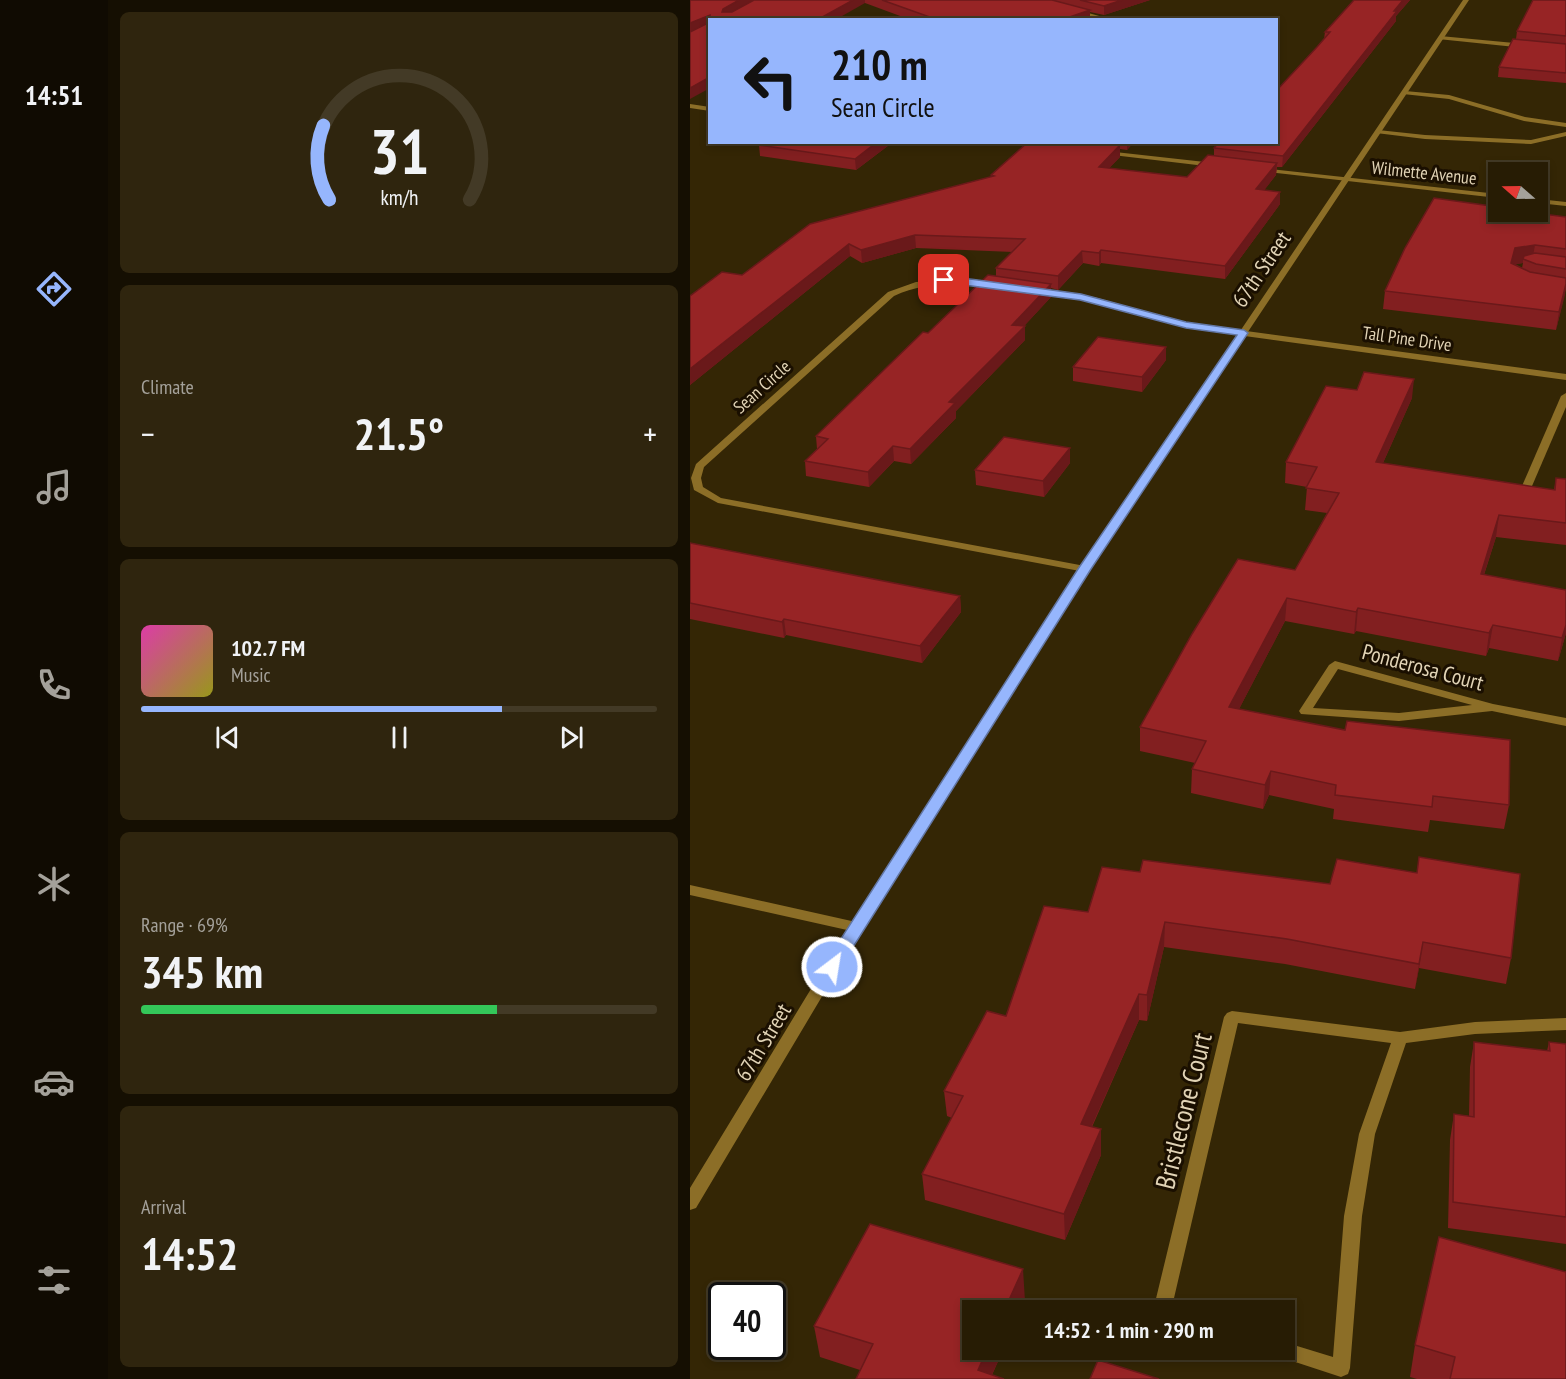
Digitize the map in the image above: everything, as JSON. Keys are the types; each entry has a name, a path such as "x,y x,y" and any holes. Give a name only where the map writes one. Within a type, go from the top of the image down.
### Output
{"street":[{"name":"67th Street","path":"690,1203 856,927 1085,569 1467,0"},
{"path":"1066,9 1100,18"},
{"path":"1440,38 1534,47"},
{"path":"1405,93 1449,97 1524,119 1566,125"},
{"path":"690,106 708,108"},
{"path":"1378,132 1425,137 1531,142 1566,134"},
{"path":"1030,144 1047,146"},
{"path":"1094,151 1219,165"},
{"name":"Wilmette Avenue","path":"1252,169 1488,195"},
{"path":"1548,202 1566,204"},
{"name":"Sean Circle","path":"1010,287 944,280 915,284 891,294 699,466 696,478 698,488 718,500 1085,569"},
{"path":"1022,288 1094,299 1186,325 1244,333"},
{"name":"Tall Pine Drive","path":"1244,333 1566,377"},
{"path":"1524,493 1566,396"},
{"name":"Ponderosa Court","path":"1492,707 1399,717 1305,711 1335,665 1492,707 1566,722"},
{"path":"690,890 856,927"},
{"name":"Bristlecone Court","path":"1165,1300 1232,1017 1400,1038 1475,1028 1566,1024"},
{"path":"1295,1353 1341,1368 1353,1216 1367,1134 1400,1038"}],"building":[{"path":"690,0 739,0 723,9 722,12 732,12 754,0 853,0 821,18 710,18 710,15 690,23"},
{"path":"882,0 1052,0 1090,10 1067,18 932,18"},
{"path":"1080,0 1122,0 1104,6"},
{"path":"1354,0 1403,0 1394,11 1397,11 1283,156 1214,148 1217,144 1278,144 1278,89 1330,32 1325,32"},
{"path":"1533,0 1566,0 1566,36 1517,31"},
{"path":"708,23 708,78 690,88 690,32"},
{"path":"1513,39 1566,44 1566,73 1499,67"},
{"path":"760,144 874,144 855,159"},
{"path":"1026,144 1112,144 1120,145 1099,167 1187,177 1208,155 1277,163 1256,189 1280,192 1225,266 1101,250 1099,253 1082,251 1058,276 996,268 1025,239 915,235 861,250 849,244 690,369 690,296 722,272 742,275 810,224 994,176 991,175"},
{"path":"1434,198 1488,206 1488,222 1548,222 1548,215 1566,217 1566,249 1535,245 1515,248 1511,263 1530,272 1566,278 1559,312 1385,291 1405,248"},
{"path":"1535,253 1566,257 1566,269 1536,264 1523,259 1524,256"},
{"path":"988,275 1051,284 1012,325 1025,326 949,402 955,403 910,449 893,446 868,472 805,461 828,439 816,436 923,332 928,333"},
{"path":"1098,337 1166,347 1142,377 1073,367"},
{"path":"1364,372 1414,379 1376,462 1555,490 1556,478 1566,479 1566,523 1499,515 1481,574 1566,590 1566,625 1562,638 1493,625 1489,633 1358,608 1356,612 1287,598 1229,707 1345,730 1347,721 1510,740 1509,805 1433,796 1432,807 1335,795 1336,785 1271,771 1265,785 1192,769 1206,741 1140,727 1192,634 1238,559 1295,570 1339,493 1306,488 1317,467 1286,462 1326,386 1357,390"},
{"path":"1004,437 1070,448 1043,481 975,470"},
{"path":"690,543 960,596 920,646 784,619 782,622 690,603"},
{"path":"1419,857 1520,874 1511,958 1423,942 1419,964 1287,939 1165,922 1147,995 1139,994 1081,1124 1101,1129 1064,1214 922,1174 963,1096 944,1091 987,1011 1006,1016 1044,906 1088,912 1102,867 1140,872 1143,860 1330,884 1337,859 1417,873"},
{"path":"1474,1042 1550,1051 1549,1042 1566,1044 1566,1217 1453,1202 1454,1114 1474,1117"},
{"path":"870,1224 1023,1269 1009,1300 962,1300 962,1360 982,1360 978,1370 1004,1379 856,1379 873,1344 814,1326"},
{"path":"1439,1237 1566,1272 1566,1379 1450,1379 1455,1357 1415,1345"},
{"path":"1098,1360 1159,1379 1090,1379"}],"route":[{"path":"832,967 1085,569 1244,333 1186,325 1094,299 963,280 944,280"}]}
